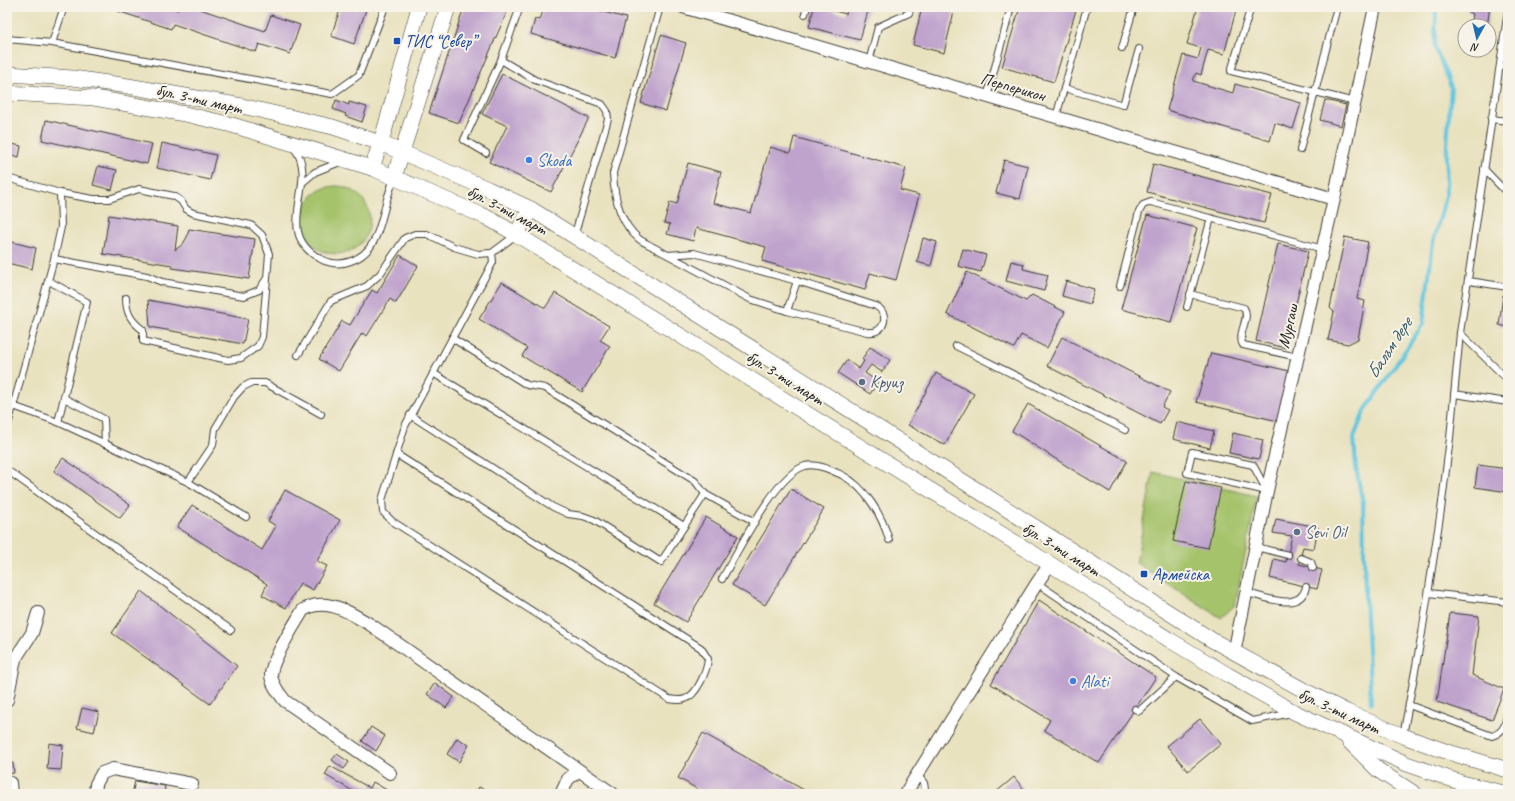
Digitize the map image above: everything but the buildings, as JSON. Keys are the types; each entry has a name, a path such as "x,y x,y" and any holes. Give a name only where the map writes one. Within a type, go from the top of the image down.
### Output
{"street":[{"path":"372,168 419,7"},
{"path":"394,177 448,7"},
{"name":"Перперикон","path":"683,7 1334,199"},
{"name":"Мургаш","path":"1234,653 1267,491 1323,249 1375,7"},
{"name":"бул. 3-ти март","path":"7,74 72,78 242,106 333,127 380,143 488,189 531,209 1234,653 1347,712 1403,736 1448,752 1508,770"},
{"name":"бул. 3-ти март","path":"7,93 94,98 134,104 232,125 372,168 486,217 516,234 1228,675 1296,713 1407,764 1462,782 1508,794"},
{"path":"516,234 531,209"},
{"path":"905,794 1050,564 1063,558 1079,556"},
{"path":"390,773 285,701 273,685 271,674 277,656 303,610 317,605 332,606 351,614 371,626 613,794"},
{"path":"7,700 15,659 32,633 38,613"},
{"path":"1228,675 1234,653"},
{"path":"1340,732 1378,770 1415,794"},
{"path":"95,794 96,784 102,773 113,769 192,784"},
{"path":"561,794 568,779 578,771"}],"lane":[{"path":"52,43 64,7"},
{"path":"7,38 52,43 332,94 359,75 385,7"},
{"path":"486,153 464,140 501,60 520,7"},
{"path":"660,7 613,173 613,188 617,202 623,217 632,231 640,240 668,255 750,298 787,311 871,333 878,331 884,322 884,315 876,306 796,281 694,253 668,255"},
{"path":"805,14 807,7"},
{"path":"869,62 878,27 909,13 910,7"},
{"path":"987,97 1011,7"},
{"path":"1056,117 1087,7"},
{"path":"1122,48 1134,7"},
{"path":"1251,7 1231,71 1355,102"},
{"path":"1300,150 1337,7"},
{"path":"1403,736 1429,593 1443,494 1460,334 1508,10"},
{"path":"1064,88 1123,104 1139,49"},
{"path":"501,60 535,80 602,104 607,111 608,119 574,236"},
{"path":"1491,119 1508,122"},
{"path":"283,140 294,148 302,162 302,183 296,221 298,234 304,246 313,255 330,262 340,263 351,261 361,256 369,249 376,239 394,177"},
{"path":"302,183 315,172 347,160"},
{"path":"1484,168 1508,194"},
{"path":"7,178 60,193 93,199 109,199 139,189 174,196 181,201 186,209 193,213 251,225 262,235 269,254 262,337 258,346 241,358 228,360 143,342 143,330 135,324 130,317 126,308 126,298"},
{"path":"7,428 49,281 62,227 60,193"},
{"path":"1120,286 1139,212 1143,205 1147,203 1155,202 1323,249"},
{"path":"1187,307 1211,218"},
{"path":"298,355 331,301 367,286 380,274 405,238 415,234 426,234 454,247 478,254 492,253 516,234"},
{"path":"396,454 702,648 708,659 707,670 693,695 685,699 669,699 392,521 383,512 382,500 404,426 493,262 492,253"},
{"path":"54,259 147,276 162,282 244,296 259,290 267,278"},
{"path":"49,281 87,302 58,422"},
{"path":"787,311 796,281"},
{"path":"1468,281 1508,287"},
{"path":"1190,294 1244,308 1246,314 1241,341 1244,346 1298,357"},
{"path":"1460,334 1508,380"},
{"path":"452,338 527,385 545,388 695,481 705,494 755,522"},
{"path":"956,346 1125,430"},
{"path":"433,373 684,526"},
{"path":"188,482 213,445 215,429 234,397 243,387 251,383 264,383 321,414"},
{"path":"1454,394 1508,402"},
{"path":"64,398 104,420 105,444"},
{"path":"13,406 58,422 188,482 246,517"},
{"path":"410,415 553,506 568,514 583,516 594,520 661,562 705,494"},
{"path":"1192,452 1253,465 1267,491 1187,473 1192,452"},
{"path":"722,580 755,522 784,480 795,470 806,465 826,468 851,480 869,499 885,525 889,540"},
{"path":"7,470 230,630"},
{"path":"1256,547 1288,555"},
{"path":"1301,558 1311,562 1313,568"},
{"path":"1037,583 1176,677 1252,721 1296,713"},
{"path":"1247,593 1285,602 1297,601 1305,594 1306,587"},
{"path":"1429,593 1508,602"},
{"path":"1135,709 1139,711 1176,677"},
{"path":"1409,705 1492,736 1500,734 1505,727 1508,706"},
{"path":"917,774 924,784 926,794"}],"green space":[{"path":"329,186 343,186 355,191 365,201 370,213 370,227 365,239 355,249 343,254 329,254 317,249 307,239 302,227 302,213 307,201 317,191"},
{"path":"1153,472 1257,496 1235,605 1221,618 1136,563"}],"waterway":[{"name":"Балъм дере","path":"1371,703 1365,598 1363,503 1356,468 1354,437 1364,412 1423,324 1433,242 1446,196 1447,144 1451,87 1435,47 1436,7"}],"place":[{"name":"ТИС “Север”","path":"397,41"},
{"name":"Skoda","path":"529,160"},
{"name":"Круиз","path":"862,382"},
{"name":"Sevi Oil","path":"1297,532"},
{"name":"Армейска","path":"1144,574"},
{"name":"Alati","path":"1073,681"}]}
